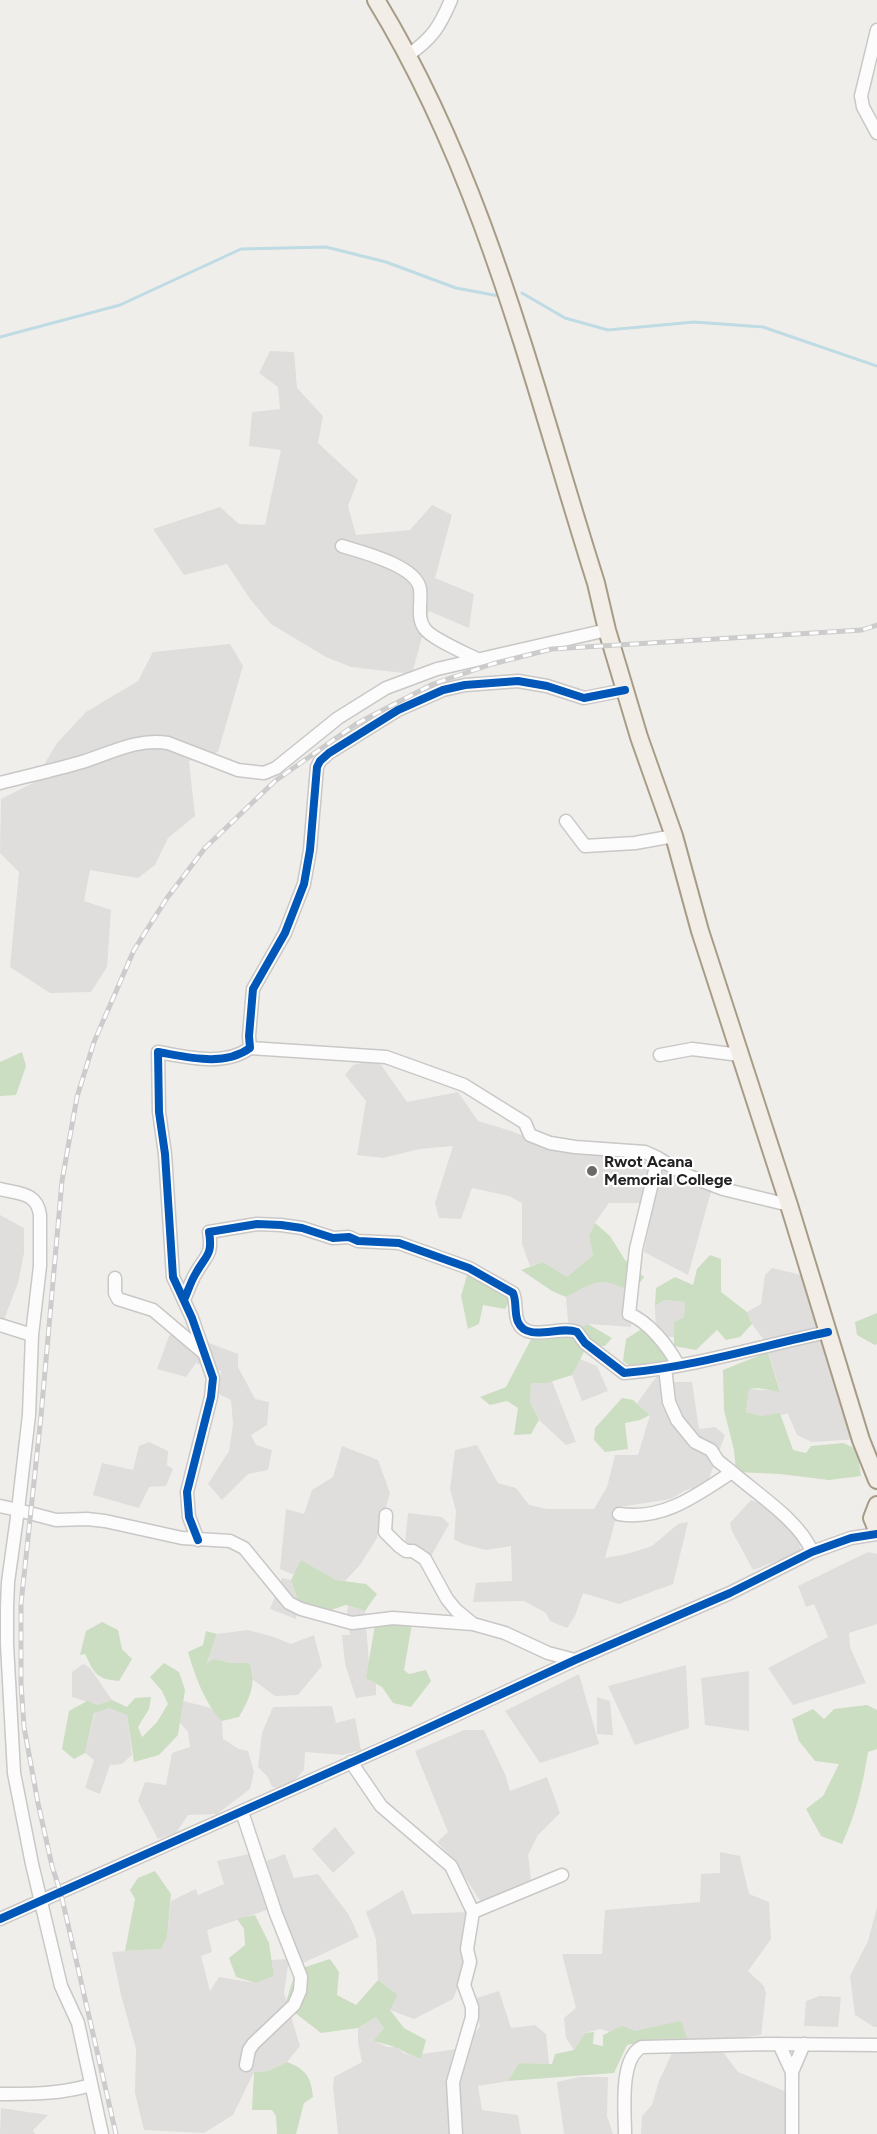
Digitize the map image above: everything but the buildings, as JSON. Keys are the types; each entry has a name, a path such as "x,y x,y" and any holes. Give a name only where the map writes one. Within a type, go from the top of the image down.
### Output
{"main road":[{"path":"376,0 408,56 452,148 483,224 596,582 607,630 639,737 674,836 700,931 789,1205 861,1440 876,1478 877,1498"}],"street":[{"path":"408,56 431,37 451,0"},
{"path":"877,30 861,96 863,107 877,133"},
{"path":"342,546 391,563 411,574 419,584 421,622 427,632 477,659"},
{"path":"0,783 85,762 110,751 144,742 160,741 238,770 264,773 276,768 338,718 386,688 437,669 607,630"},
{"path":"250,1048 253,989 285,933 304,884 311,844 316,776 320,761 328,753 398,710 443,690 477,682 518,681 548,686 584,698 625,690"},
{"path":"566,820 585,846 635,843 674,836"},
{"path":"198,1540 189,1517 187,1492 213,1387 211,1371 205,1354 173,1277 165,1154 159,1112 158,1052 221,1059 239,1056 250,1048 386,1057 464,1085 525,1123 530,1135 550,1143 574,1148 633,1150 658,1158 684,1174 723,1189 789,1205"},
{"path":"660,1055 692,1049 740,1055"},
{"path":"658,1158 636,1249 629,1314 646,1325 678,1365"},
{"path":"0,1190 27,1195 39,1206 39,1266 32,1335 29,1415 8,1582 10,1718 14,1773 61,1986 78,2022 102,2134"},
{"path":"184,1300 197,1271 207,1259 211,1243 209,1232 258,1224 281,1225 302,1228 333,1238 348,1237 358,1241 399,1243 469,1268 513,1293 518,1323 529,1331 539,1334 564,1330 577,1332 585,1343 624,1373 713,1359 828,1332"},
{"path":"115,1278 115,1293 118,1299 153,1310 205,1354"},
{"path":"0,1325 32,1335"},
{"path":"665,1368 669,1402 676,1420 695,1442 711,1450 718,1461 799,1529 809,1543 812,1552"},
{"path":"619,1514 648,1515 682,1505 732,1472"},
{"path":"0,1506 56,1520 87,1519 119,1523 198,1540 223,1540 240,1545 290,1603 301,1609 352,1623 393,1618 473,1624 505,1633 548,1653 575,1660"},
{"path":"386,1515 385,1532 406,1551 413,1551 425,1559 447,1599 473,1624"},
{"path":"0,1919 41,1899 61,1894 155,1849 242,1812 575,1660 730,1593 812,1552 851,1538 876,1522"},
{"path":"351,1762 381,1806 451,1866 473,1912 467,1949 470,1962 464,1985 472,2007 472,2017 453,2082 456,2134"},
{"path":"242,1812 276,1914 298,1969 301,1984 294,2005 249,2050 246,2065"},
{"path":"473,1912 562,1875"},
{"path":"779,2044 792,2072"},
{"path":"792,2134 792,2072 804,2044"},
{"path":"625,2134 626,2074 629,2062 636,2050 649,2046 877,2045"},
{"path":"0,2094 49,2093 91,2085"}],"shaded area":[{"path":"270,351 294,352 297,388 323,416 318,443 358,480 348,506 356,535 410,530 432,505 452,515 435,578 474,594 469,628 429,611 412,674 351,667 326,657 271,624 250,599 227,564 184,575 153,529 220,507 239,524 265,525 281,450 249,446 252,412 280,409 278,387 259,373"},
{"path":"230,644 243,666 218,752 189,761 195,816 168,838 155,865 138,878 90,870 84,901 111,910 107,967 91,992 50,993 10,967 19,872 0,853 1,799 33,783 57,743 86,712 138,681 153,652"},
{"path":"377,1059 407,1102 458,1092 478,1121 511,1131 558,1150 652,1158 712,1188 688,1275 644,1252 654,1203 609,1203 589,1236 593,1255 567,1277 543,1262 530,1266 522,1244 522,1203 509,1196 472,1188 461,1219 439,1218 435,1203 453,1146 420,1149 383,1158 357,1155 366,1101 345,1075 353,1065"},
{"path":"0,1215 24,1228 24,1253 18,1283 0,1330"},
{"path":"772,1268 806,1276 859,1439 812,1442 797,1435 788,1414 761,1416 746,1412 749,1389 780,1391 766,1343 752,1324 747,1312 761,1304 765,1275"},
{"path":"596,1281 609,1281 633,1292 631,1327 589,1324 577,1331 569,1332 566,1297"},
{"path":"665,1300 685,1302 684,1317 674,1322 674,1337 656,1336 655,1306"},
{"path":"175,1330 238,1354 238,1367 255,1399 269,1402 267,1425 251,1435 256,1445 272,1450 268,1470 248,1474 222,1500 208,1484 229,1451 233,1425 231,1400 219,1394 221,1371 196,1363 186,1377 157,1369 169,1336"},
{"path":"580,1359 597,1366 608,1391 582,1401 572,1375"},
{"path":"657,1376 673,1382 692,1382 699,1429 715,1427 725,1435 707,1484 684,1491 671,1499 619,1507 605,1558 652,1546 678,1524 688,1522 673,1584 619,1604 583,1593 575,1616 567,1628 550,1621 546,1613 524,1601 473,1602 476,1583 512,1581 511,1546 486,1550 463,1544 454,1539 456,1511 450,1489 455,1450 477,1445 498,1483 516,1488 529,1505 547,1509 594,1509 607,1487 615,1455 638,1455 650,1415 637,1403"},
{"path":"552,1381 576,1442 566,1445 539,1420 530,1402 531,1382"},
{"path":"149,1442 168,1451 167,1465 173,1469 166,1486 149,1487 139,1508 93,1495 102,1463 133,1470 139,1446"},
{"path":"342,1446 378,1460 390,1493 377,1538 360,1565 345,1581 336,1580 301,1560 294,1575 280,1569 286,1509 304,1514 312,1490 333,1477"},
{"path":"751,1500 774,1509 795,1525 801,1552 753,1570 730,1523"},
{"path":"408,1513 442,1517 449,1524 429,1560 405,1543"},
{"path":"868,1552 877,1554 877,1624 849,1633 850,1647 866,1683 793,1705 768,1668 828,1637 814,1604 806,1607 798,1586"},
{"path":"282,1578 291,1580 298,1601 296,1619 270,1609"},
{"path":"348,1606 365,1611 369,1663 366,1678 376,1684 376,1695 356,1698 345,1664 342,1635 350,1635"},
{"path":"248,1630 291,1644 314,1635 322,1666 298,1695 275,1696 252,1679 253,1672 248,1663 231,1663 214,1659 207,1664 217,1634"},
{"path":"83,1664 90,1668 112,1700 97,1705 72,1697 72,1672"},
{"path":"686,1665 689,1728 635,1745 608,1686"},
{"path":"749,1671 749,1731 705,1725 701,1678"},
{"path":"579,1674 599,1744 540,1763 505,1711"},
{"path":"597,1697 610,1701 613,1735 597,1734"},
{"path":"183,1701 211,1708 222,1721 223,1739 239,1749 248,1751 254,1772 250,1789 217,1814 188,1815 176,1833 158,1839 138,1801 145,1782 166,1785 172,1753 190,1747 188,1732 180,1723"},
{"path":"332,1706 336,1723 355,1718 361,1750 343,1755 305,1752 304,1770 287,1789 272,1787 268,1777 258,1767 262,1733 273,1707"},
{"path":"109,1708 127,1715 132,1755 122,1764 110,1765 100,1794 85,1788 94,1760 85,1753 95,1712"},
{"path":"464,1730 484,1730 505,1774 510,1791 547,1777 560,1813 538,1835 528,1855 532,1889 481,1902 451,1856 437,1842 448,1832 415,1751"},
{"path":"335,1827 355,1853 333,1873 312,1849"},
{"path":"720,1852 740,1856 749,1894 769,1902 771,1939 748,1971 764,1986 766,1993 761,2035 711,2042 628,2037 600,2029 585,2033 574,2050 566,2038 564,2018 576,2008 562,1954 602,1954 605,1910 700,1902 701,1874 720,1873"},
{"path":"249,1854 267,1910 207,1930 212,1952 201,1956 210,1991 219,1977 256,1983 274,1976 271,1960 289,1959 284,1993 300,2046 287,2062 268,2071 254,2072 233,2115 204,2133 144,2130 135,2093 136,2049 112,1952 161,1949 167,1938 171,1901 196,1889 198,1895 224,1884 217,1861"},
{"path":"285,1854 294,1878 318,1874 349,1915 359,1937 303,1963 274,1904 264,1862"},
{"path":"403,1890 412,1914 468,1912 465,1970 453,1999 414,2019 390,2010 398,1995 378,1980 376,1939 366,1912"},
{"path":"877,1907 877,2027 874,2027 855,2015 850,1976 868,1941"},
{"path":"499,1991 511,2028 535,2025 546,2034 549,2064 519,2063 508,2081 478,2086 482,2110 518,2115 521,2134 338,2134 334,2077 362,2062 358,2028 376,2017 384,2028 373,2041 388,2047 396,2047 404,2053 421,2059 422,2054 464,2048 480,2026 474,1999"},
{"path":"820,1996 841,1997 838,2027 804,2026 806,2001"},
{"path":"673,2051 723,2052 738,2072 787,2092 785,2134 641,2134 642,2116 652,2105 659,2081"},
{"path":"579,2077 608,2077 607,2116 613,2134 564,2134 557,2082"},
{"path":"1,2108 48,2115 33,2130 35,2134 0,2134"}],"green space":[{"path":"22,1052 26,1066 16,1095 0,1096 0,1062"},
{"path":"595,1223 610,1236 625,1260 644,1277 633,1292 599,1282 566,1297 552,1291 521,1270 543,1262 567,1277 593,1255 589,1236"},
{"path":"710,1255 721,1259 721,1292 747,1312 752,1324 740,1337 726,1340 717,1330 696,1350 674,1346 674,1322 684,1317 685,1302 665,1300 655,1306 656,1288 675,1277 693,1285 697,1269"},
{"path":"468,1272 499,1286 511,1299 505,1309 483,1305 479,1324 468,1329 461,1296"},
{"path":"877,1313 877,1344 875,1345 857,1335 855,1322"},
{"path":"588,1324 612,1338 605,1346 587,1346 572,1375 547,1383 531,1383 530,1402 539,1420 531,1434 514,1435 518,1408 507,1401 490,1405 480,1397 506,1387 538,1326 569,1331"},
{"path":"650,1328 669,1353 678,1373 667,1377 655,1366 633,1369 623,1361 626,1339 640,1330"},
{"path":"768,1352 780,1392 758,1388 749,1389 746,1412 761,1416 780,1413 793,1450 806,1453 811,1446 843,1443 857,1449 861,1476 829,1480 736,1472 734,1450 724,1410 723,1370"},
{"path":"622,1398 633,1400 650,1415 625,1423 628,1449 605,1452 594,1440 595,1428"},
{"path":"301,1560 336,1580 366,1584 377,1594 365,1611 346,1605 328,1611 298,1601 291,1580"},
{"path":"102,1622 118,1630 122,1649 132,1659 119,1681 101,1677 94,1671 85,1654 80,1655 86,1631"},
{"path":"412,1624 404,1670 409,1674 426,1670 431,1681 411,1707 393,1703 382,1687 366,1678 375,1625"},
{"path":"206,1631 217,1634 207,1663 214,1659 231,1663 249,1663 252,1670 249,1697 239,1717 222,1721 210,1706 197,1680 188,1652 203,1645"},
{"path":"164,1663 179,1672 185,1690 178,1735 159,1755 134,1762 127,1715 109,1708 94,1713 85,1753 74,1759 62,1749 69,1711 87,1701 97,1705 112,1700 127,1707 135,1698 151,1697 149,1709 138,1727 142,1737 157,1722 168,1704 162,1691 150,1677"},
{"path":"867,1705 877,1710 877,1749 868,1752 858,1799 842,1844 821,1836 806,1809 823,1796 839,1764 815,1761 799,1741 792,1719 813,1709 824,1719 834,1709"},
{"path":"155,1871 171,1894 167,1938 161,1949 125,1951 135,1899 130,1890 138,1878"},
{"path":"255,1915 269,1943 274,1976 256,1983 236,1977 229,1958 245,1945 244,1929 237,1919"},
{"path":"330,1959 339,1972 337,1995 356,2005 378,1980 398,1995 390,2010 404,2028 426,2040 421,2059 395,2047 373,2041 384,2028 376,2017 358,2028 321,2033 285,2005 296,1970"},
{"path":"681,2021 687,2038 656,2039 627,2045 614,2073 508,2081 519,2063 552,2064 555,2054 574,2050 585,2033 594,2032 593,2044 603,2046 603,2035 622,2026 635,2031"},
{"path":"287,2062 303,2071 309,2079 313,2097 304,2103 296,2134 277,2134 276,2116 272,2110 252,2110 254,2072 268,2071"}],"waterway":[{"path":"0,337 120,305 241,249 326,247 386,262 456,288 499,296"},
{"path":"522,293 565,318 608,330 694,322 763,327 877,366"}],"railway":[{"path":"116,2134 61,1894 52,1866 24,1727 21,1683 21,1604 62,1181 77,1097 94,1042 134,950 167,898 205,848 275,781 356,724 433,684 492,664 552,649 862,630 877,625"}],"cycle path":[{"path":"198,1540 189,1517 187,1492 211,1397 213,1378 192,1318 173,1277 165,1154 159,1112 158,1052 193,1058 217,1059 240,1054 250,1048 253,989 285,933 304,884 310,850 317,767 329,753 398,710 443,690 465,685 518,681 547,686 584,698 625,690"},
{"path":"184,1300 209,1250 209,1232 257,1224 281,1225 302,1228 333,1238 349,1237 358,1241 399,1243 469,1268 513,1293 517,1319 522,1328 536,1333 562,1330 577,1332 585,1343 624,1373 702,1361 828,1332"},
{"path":"0,1919 402,1740 575,1660 730,1593 812,1552 851,1538 877,1534"}],"place":[{"name":"Rwot Acana Memorial College","path":"592,1171"}]}
